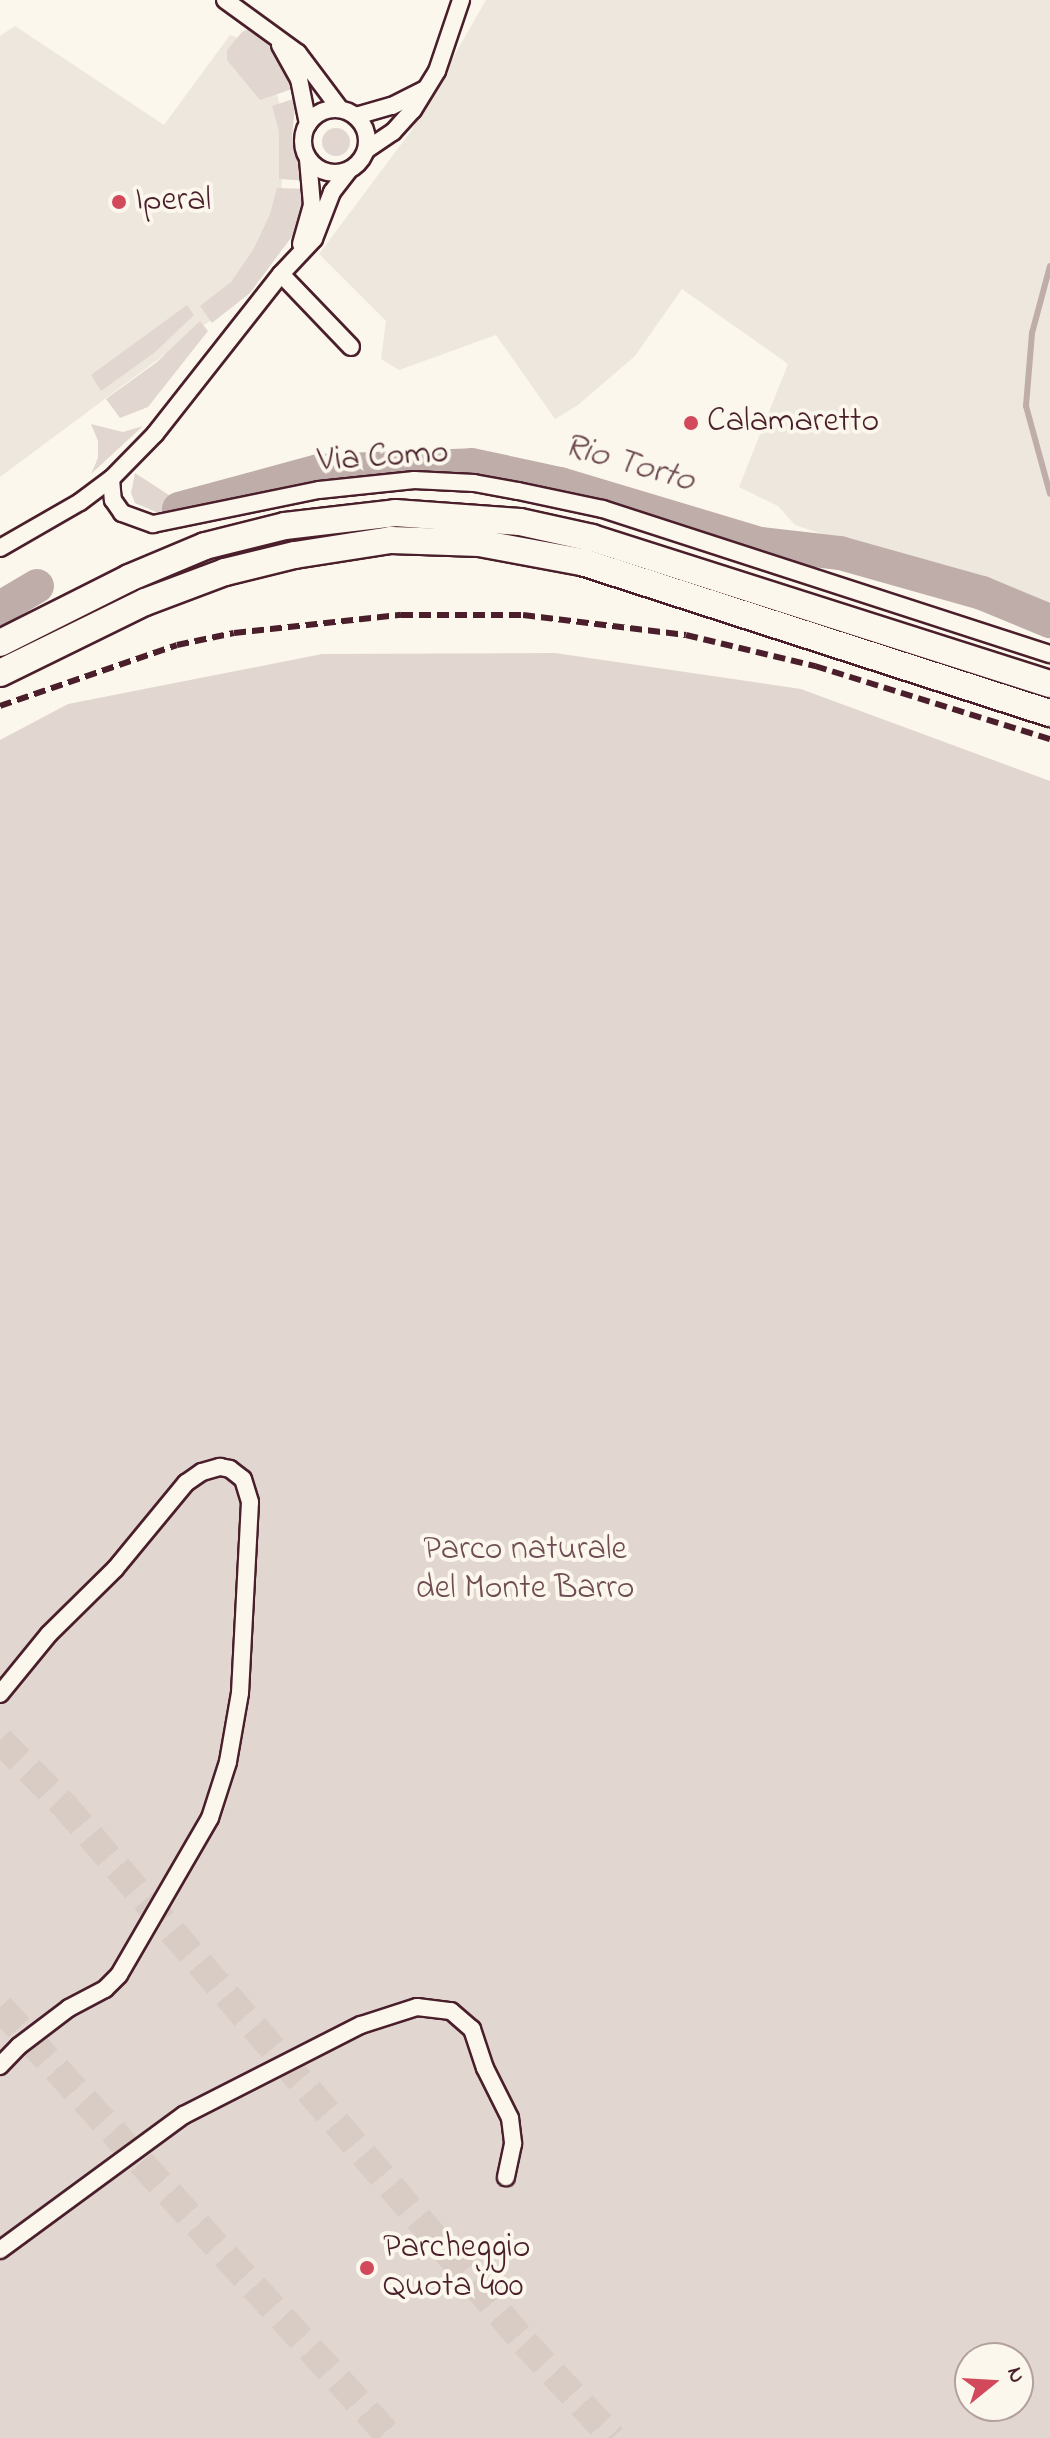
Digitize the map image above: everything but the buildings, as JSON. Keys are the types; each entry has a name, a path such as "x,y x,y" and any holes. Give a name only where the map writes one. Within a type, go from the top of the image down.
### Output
{"main road":[{"path":"0,643 129,578 205,546 285,526 395,513 520,522 592,538 1050,684"},
{"path":"0,673 145,602 225,572 295,555 391,540 464,543 582,562 1050,713"}],"street":[{"path":"225,0 298,53 340,109 356,116 366,132 366,150"},
{"path":"0,548 80,502 111,479 155,434 215,362 281,274 314,239 332,192 349,170 366,150 393,132 413,110 437,71 461,0"},
{"path":"272,34 294,69 308,124 303,141 308,159 312,205 296,257"},
{"path":"356,116 392,106 425,89"},
{"path":"308,124 322,112 340,109"},
{"path":"308,159 331,173 349,170"},
{"path":"281,274 351,347"},
{"name":"Via Como","path":"111,479 113,500 122,513 153,524 319,490 414,480 474,483 518,491 603,509 1050,654"},
{"path":"0,1694 49,1634 115,1569 179,1489 211,1469 238,1473 247,1485 250,1502 240,1693 228,1762 214,1808 200,1840 119,1975 105,1989 69,2008 19,2046 0,2066"},
{"path":"0,2250 184,2115 361,2025 417,2007 451,2011 472,2029 485,2068 510,2118 513,2144 506,2177"}],"shaded area":[{"path":"486,0 1050,0 1050,609 795,525 778,506 739,487 788,364 682,289 635,356 578,405 555,419 496,335 399,370 381,359 386,321 319,254 411,131"},
{"path":"15,26 164,125 230,35 253,43 270,67 284,121 281,204 246,294 0,477 0,36"}],"green space":[{"path":"251,28 270,39 295,88 260,100 227,60 227,50 242,32"},
{"path":"296,98 292,136 309,181 279,179 279,131 272,106"},
{"path":"336,128 346,132 350,142 346,152 336,156 326,152 322,142 326,132"},
{"path":"277,188 309,189 296,231 250,293 212,323 200,306 231,282 253,250 270,214"},
{"path":"187,305 194,315 154,353 101,391 91,375"},
{"path":"200,321 208,331 148,407 120,418 106,399 157,362"},
{"path":"91,424 123,432 143,426 91,474 98,458 98,441"},
{"path":"135,473 175,499 178,511 156,512 135,503 131,493"},
{"name":"Parco naturale del Monte Barro","path":"555,653 801,689 1050,781 1050,2438 0,2438 0,740 68,704 322,654"}],"waterway":[{"path":"1050,266 1032,333 1026,406 1050,494"},
{"name":"Rio Torto","path":"179,509 319,471 472,465 560,484 760,544 840,553 982,593 1050,621"},
{"name":"Rio Torto","path":"0,608 37,586"}],"tunnel":[{"path":"0,1740 63,1804 525,2343 613,2438"},
{"path":"0,2007 391,2438"}],"railway":[{"path":"0,706 177,645 234,633 401,615 523,615 686,635 815,666 1050,739"}],"place":[{"name":"Iperal","path":"119,202"},
{"name":"Calamaretto","path":"691,423"},
{"name":"Parcheggio Quota 400","path":"367,2268"}]}
